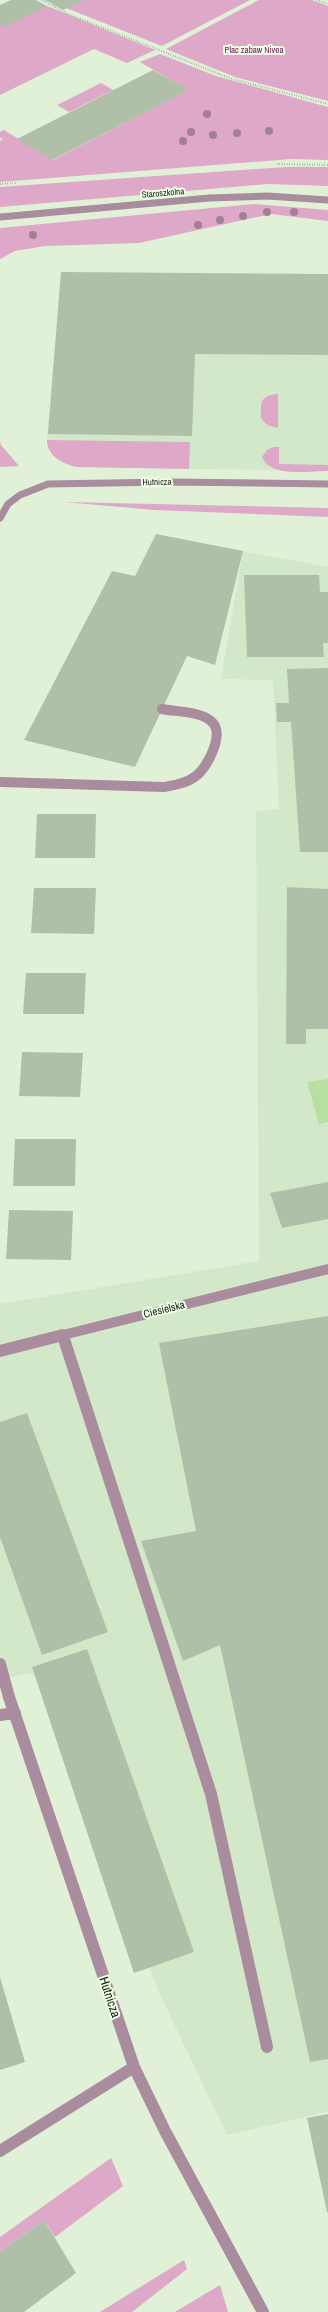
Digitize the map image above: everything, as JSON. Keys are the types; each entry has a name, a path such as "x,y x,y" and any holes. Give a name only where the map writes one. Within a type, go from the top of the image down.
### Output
{"street":[{"name":"Staroszkolna","path":"0,217 210,198 267,196 328,200"},
{"name":"Hutnicza","path":"0,518 17,496 30,487 48,484 171,482 328,484"},
{"path":"0,782 164,787 182,783 197,776 207,764 218,736 217,728 212,722 201,716 162,709"},
{"name":"Ciesielska","path":"0,1351 62,1334 328,1269"},
{"path":"62,1334 211,1794 267,2047"},
{"name":"Hutnicza","path":"0,1664 15,1713 134,2067 165,2132 263,2312"},
{"path":"0,1715 15,1713"},
{"path":"0,2151 134,2067"}],"path":[{"path":"42,0 68,14 232,78 328,104"},
{"path":"317,0 328,4"}],"shaded area":[{"path":"61,272 328,274 328,471 77,467 65,464 53,456 47,445 47,437"},
{"path":"243,551 328,567 328,2112 227,2135 157,1988 57,1692 29,1673 0,1680 0,1304 259,1261 256,811 279,809 273,680 221,679"},
{"path":"328,1079 328,1122 319,1124 307,1082"}],"green space":[{"path":"84,0 250,0 162,46 66,8"},
{"name":"Plac zabaw Nivea","path":"259,0 312,0 328,6 328,101 235,77 166,49"},
{"path":"47,6 155,50 127,63 94,49 0,95 0,24"},
{"path":"160,54 216,76 328,107 328,160 291,159 0,182 0,141 3,139 0,138 0,132 4,130 53,160 188,90 140,62"},
{"path":"101,83 113,90 69,112 57,105"},
{"path":"286,167 328,167 328,186 268,184 0,207 0,187"},
{"path":"254,204 328,210 328,221 271,214 139,243 45,246 15,251 0,259 0,228"},
{"path":"278,394 278,428 267,425 261,418 261,412 263,400 268,396"},
{"path":"47,440 190,442 189,469 77,467 66,464 53,455 48,446"},
{"path":"0,441 1,445 19,466 0,467"},
{"path":"273,447 279,447 279,464 328,465 328,471 291,472 273,468 267,464 262,457 267,450"},
{"path":"64,502 328,508 328,517 154,510"},
{"path":"111,2158 123,2186 55,2237 44,2220 0,2252 0,2237"},
{"path":"184,2260 187,2269 132,2312 100,2312"},
{"path":"220,2285 228,2312 175,2312"}],"building":[{"path":"11,0 36,0 47,6 5,27 0,24 0,5"},
{"path":"45,0 84,0 63,10"},
{"path":"153,70 189,90 52,160 17,139"},
{"path":"61,272 328,274 328,355 195,354 192,436 48,434"},
{"path":"156,534 243,551 215,665 187,656 135,767 24,740 112,571 135,576"},
{"path":"244,575 319,575 320,592 328,592 328,643 323,643 324,657 247,657"},
{"path":"328,668 328,852 300,852 291,722 277,722 276,703 289,703 287,669"},
{"path":"37,814 96,814 95,858 35,858"},
{"path":"287,887 328,889 328,1029 306,1029 306,1044 286,1044"},
{"path":"34,888 96,888 94,934 31,933"},
{"path":"26,973 86,973 84,1014 23,1014"},
{"path":"22,1052 83,1053 80,1097 19,1096"},
{"path":"15,1139 76,1139 75,1186 13,1186"},
{"path":"328,1182 328,1219 282,1228 270,1193"},
{"path":"9,1210 73,1211 71,1260 6,1259"},
{"path":"328,1316 328,2059 310,2062 220,1645 183,1661 141,1541 196,1531 159,1343"},
{"path":"27,1413 108,1632 42,1655 0,1537 0,1422"},
{"path":"87,1649 194,1952 134,1973 32,1667"},
{"path":"0,1977 25,2062 0,2070"},
{"path":"328,2114 328,2212 327,2212 307,2118"},
{"path":"44,2220 76,2273 24,2312 0,2312 0,2252"}]}
